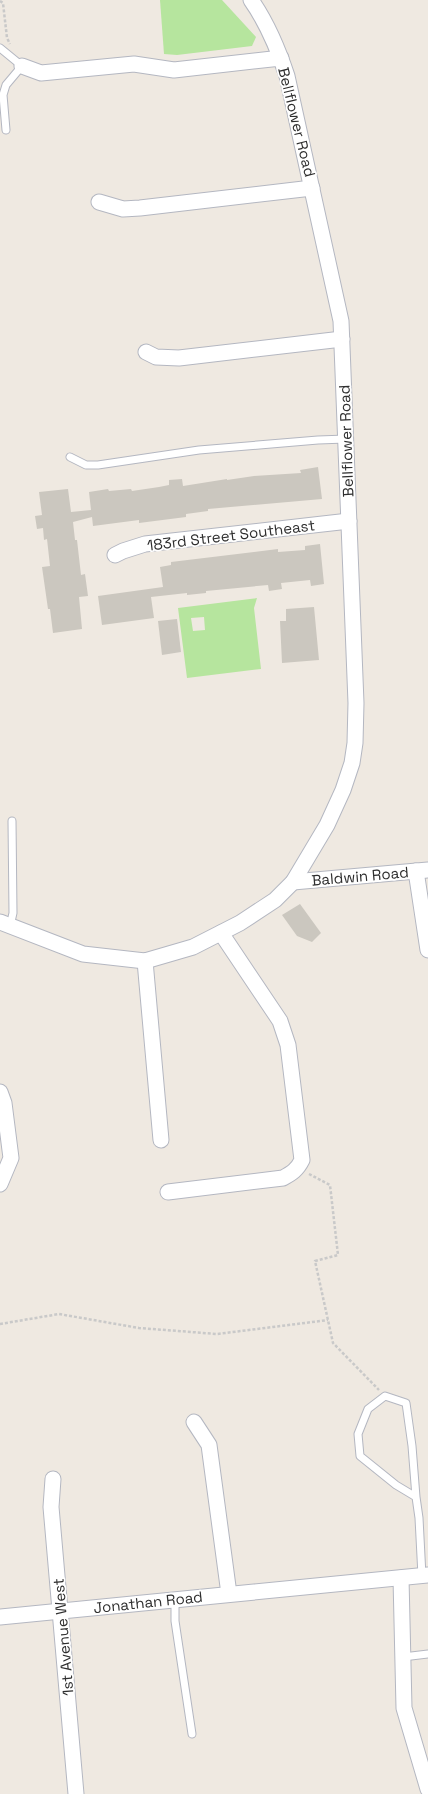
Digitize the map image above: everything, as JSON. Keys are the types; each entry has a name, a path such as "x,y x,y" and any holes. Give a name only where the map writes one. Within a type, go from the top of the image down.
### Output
{"street":[{"name":"Bellflower Road","path":"144,961 193,947 240,923 275,900 293,882 333,814 348,778 355,743 356,703 347,439 342,339 338,303 290,88 281,58 267,24 251,0"},
{"path":"22,66 42,73 134,64 174,70 281,58"},
{"path":"99,202 123,209 140,208 312,188"},
{"path":"146,352 156,357 179,358 342,339"},
{"name":"183rd Street Southeast","path":"115,556 129,549 145,544 349,521"},
{"path":"422,870 428,950"},
{"name":"Baldwin Road","path":"293,882 422,870"},
{"path":"5,924 83,954 144,961 161,1140"},
{"path":"168,1192 283,1178 298,1168 302,1160 288,1045 285,1032 277,1016 221,933"},
{"path":"0,1092 4,1104 11,1158 0,1184"},
{"path":"194,1422 209,1445 228,1594"},
{"name":"1st Avenue West","path":"53,1479 51,1507 76,1794"},
{"name":"Jonathan Road","path":"0,1617 60,1610 425,1576"},
{"path":"401,1578 404,1708 428,1789"}],"lane":[{"path":"0,48 22,66 6,85 3,95 6,130"},
{"path":"70,457 86,465 98,465 199,450 347,439"},
{"path":"5,924 13,912 12,821"},
{"path":"416,1497 396,1485 360,1456 358,1434 368,1409 385,1396 406,1403 412,1446 425,1576"},
{"path":"175,1599 175,1621 192,1734"},
{"path":"403,1657 428,1654"}],"path":[{"path":"0,1 3,3 7,38 10,43"},
{"path":"298,1168 330,1185 338,1255 315,1261 333,1343 385,1396"},
{"path":"0,1324 59,1314 139,1328 216,1334 328,1320"}],"green space":[{"path":"160,0 222,0 256,37 252,46 177,55 164,54"},
{"path":"257,598 254,608 261,669 187,678 178,608","holes":["204,617 205,630 193,631 191,618"]}],"building":[{"path":"318,467 322,499 208,509 208,511 186,514 186,517 139,523 139,520 93,526 92,517 73,522 75,540 77,540 81,575 85,574 88,596 79,597 82,629 53,633 42,567 50,566 47,539 44,540 43,528 37,529 35,516 42,515 39,492 68,489 71,512 91,510 89,492 108,489 109,491 131,489 132,491 169,485 169,480 182,479 183,486 254,476 301,473 300,470"},
{"path":"320,544 324,584 311,586 310,580 281,583 282,589 269,591 268,585 206,591 206,593 187,595 187,593 151,597 154,618 102,625 98,596 163,587 160,567 171,565 171,562 278,549 278,552 305,550 305,546"},
{"path":"314,607 319,660 282,663 280,621 286,621 286,609"},
{"path":"177,619 181,652 162,655 158,621"},
{"path":"300,904 321,933 312,942 297,936 282,915"}]}
